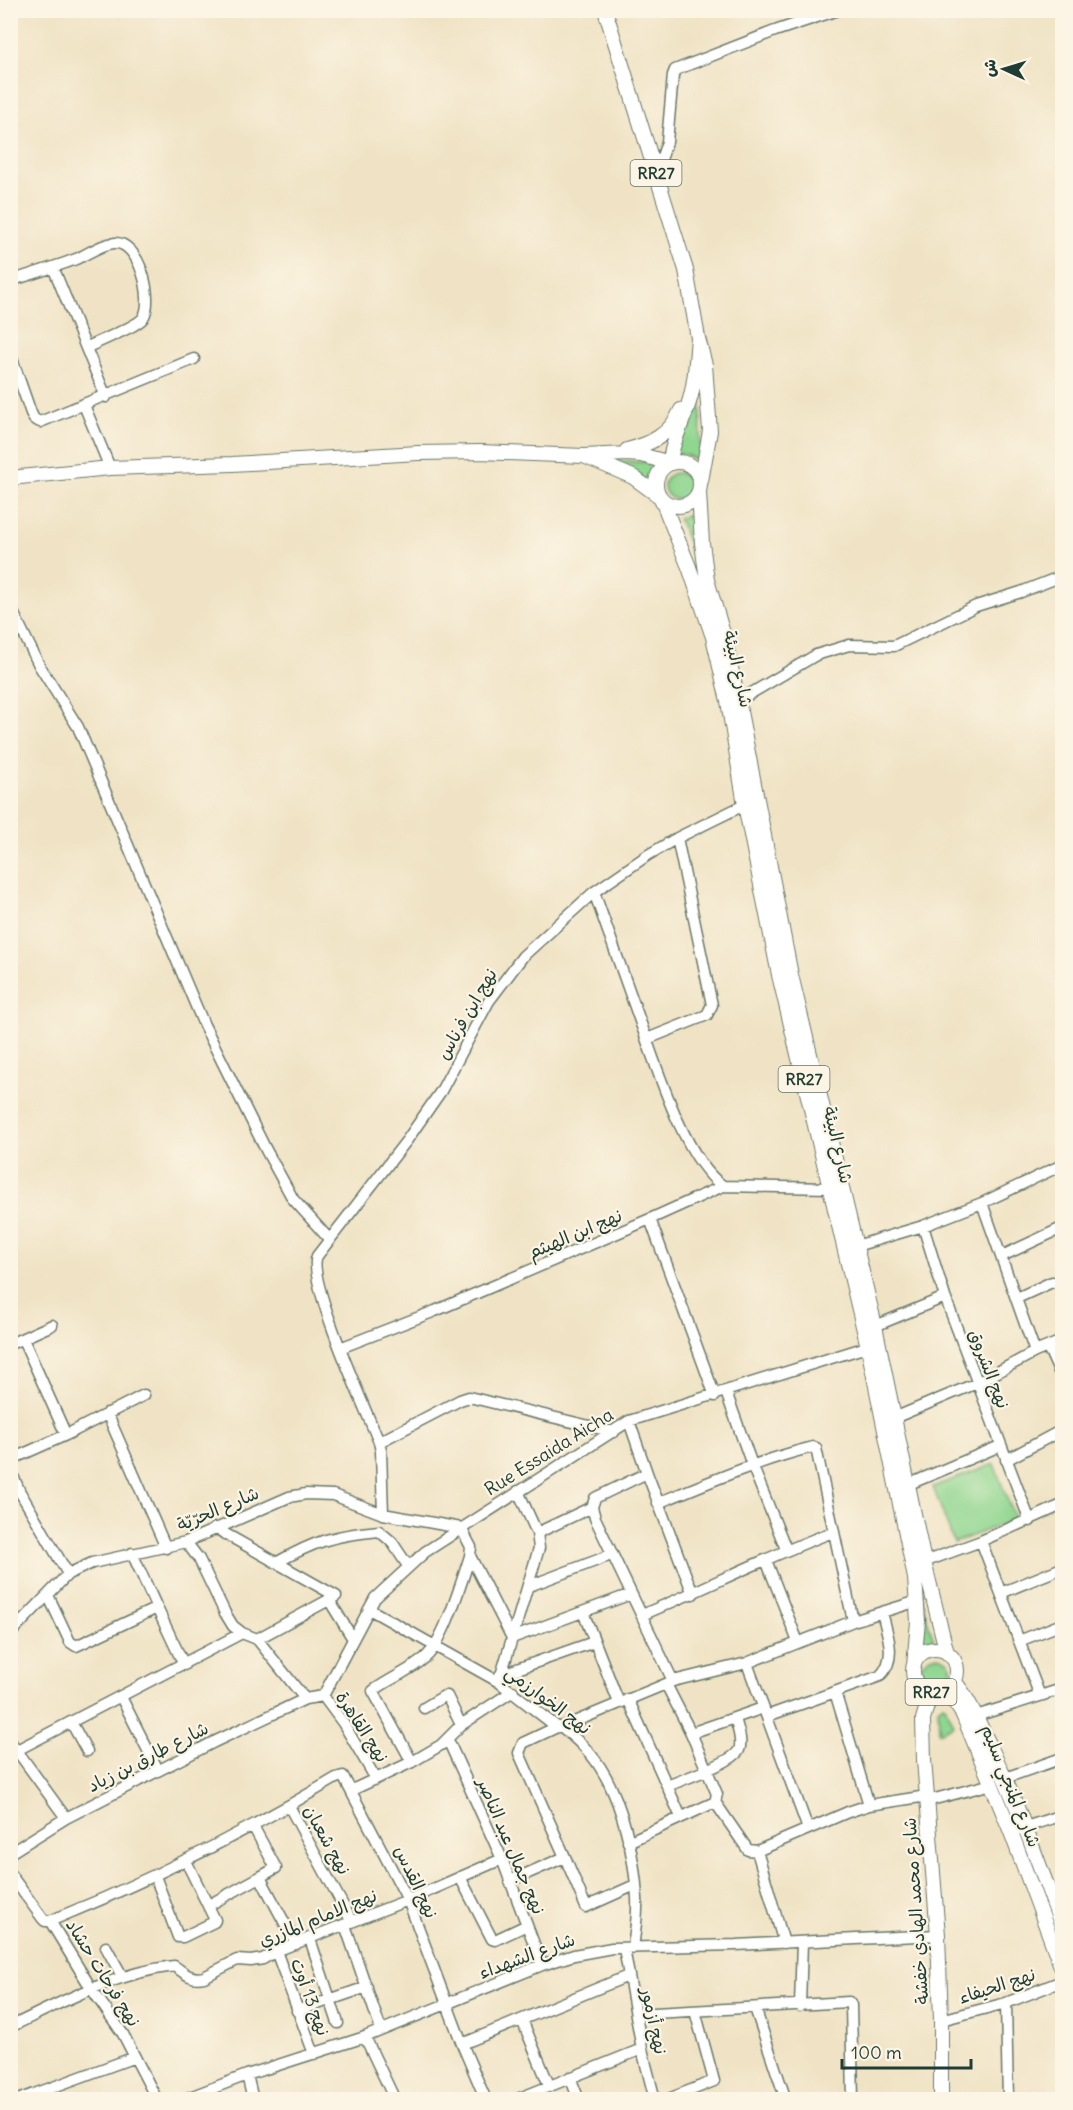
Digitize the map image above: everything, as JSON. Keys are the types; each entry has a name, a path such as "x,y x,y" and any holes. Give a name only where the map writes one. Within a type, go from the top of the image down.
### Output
{"main road":[{"name":"RR27","path":"605,10 686,270 705,365 709,416 707,454 700,486"},
{"name":"RR27","path":"660,497 656,482 661,469 670,463 670,454 690,400 698,338"},
{"path":"10,478 110,468 232,464 418,453 480,452 584,456 613,453 643,446 669,430 680,413 695,368"},
{"path":"584,456 633,477 674,506 682,506 695,498 700,486 696,470 687,463 681,461 670,463 641,455 613,453"},
{"name":"شارع البيئة","path":"700,486 702,543 707,580 738,701 778,975 830,1188 894,1418 924,1562 947,1653"},
{"name":"شارع البيئة","path":"660,497 689,567 713,637 875,1326 873,1345 918,1601 914,1671"},
{"name":"RR27","path":"931,1649 940,1649 947,1653 956,1665 957,1673 954,1681 939,1692 922,1688 914,1671 917,1658 923,1652 931,1649"},
{"name":"شارع محمد الهادي خفشة","path":"914,1671 923,1719 938,1935 942,2020 941,2100"},
{"name":"شارع المنجي سليم","path":"954,1681 976,1716 1005,1778 1026,1826 1062,1927"},
{"path":"923,1719 930,1696 939,1692"},
{"name":"شارع المنجي سليم","path":"939,1692 956,1704 963,1715 1011,1832 1062,1969"}],"street":[{"path":"656,174 666,142 675,70 775,31 838,10"},
{"path":"10,281 53,267 104,246 114,243 124,244 130,250 144,279 148,298 147,310 141,321 86,348"},
{"path":"53,267 106,397"},
{"path":"10,353 31,413 37,422 106,397 194,359"},
{"path":"84,405 110,468"},
{"path":"738,701 816,655 849,645 894,646 976,606 1022,592 1062,576"},
{"path":"10,606 39,665 78,726 204,1025 266,1150 292,1200 330,1240"},
{"name":"نهج ابن فرناس","path":"340,1348 318,1282 315,1261 407,1140 441,1091 489,1001 503,981 534,944 594,891 677,838 751,801"},
{"path":"647,1039 707,1015 712,1005 677,838"},
{"path":"594,891 674,1113 704,1170 713,1180 723,1186"},
{"path":"856,1246 923,1226 982,1203 1062,1165"},
{"name":"نهج ابن الهيثم","path":"340,1348 435,1311 723,1186 830,1188"},
{"path":"982,1203 1035,1352"},
{"path":"650,1219 720,1394 786,1549"},
{"name":"نهج الشروق","path":"923,1226 945,1297 1030,1521"},
{"path":"1002,1256 1062,1228"},
{"path":"1017,1298 1052,1282 1062,1283"},
{"path":"875,1326 945,1297"},
{"path":"10,1344 52,1325"},
{"path":"23,1339 66,1435"},
{"path":"894,1418 977,1383 1035,1352 1062,1341"},
{"name":"Rue Essaida Aicha","path":"323,1695 380,1593 408,1566 518,1491 629,1421 873,1345"},
{"path":"1048,1347 1062,1378"},
{"path":"340,1348 379,1442 383,1514"},
{"path":"10,1460 66,1435 144,1395"},
{"path":"379,1442 469,1397 614,1432"},
{"path":"107,1413 166,1548"},
{"path":"629,1421 693,1594"},
{"path":"1006,1460 1062,1430"},
{"path":"907,1485 1000,1446"},
{"path":"658,1503 752,1465 796,1451 816,1448 853,1621"},
{"path":"10,1469 15,1494 68,1574"},
{"path":"647,1473 595,1498 592,1507 611,1555 642,1615 692,1733 717,1794 715,1802 748,1850 757,1851 828,1819 869,1805 927,1798 992,1784"},
{"path":"500,1679 539,1548 537,1533 518,1491"},
{"name":"شارع الحرّيّة","path":"11,1630 68,1574 92,1563 186,1542 289,1497 306,1494 333,1495 383,1514 461,1528"},
{"path":"924,1562 1030,1521 1062,1505"},
{"path":"537,1533 592,1507"},
{"path":"215,1528 333,1598 353,1639"},
{"path":"412,1762 373,1691 427,1656 435,1645 471,1556 471,1547 461,1528"},
{"path":"276,1563 324,1539 344,1534 379,1531 393,1542 408,1566"},
{"path":"642,1615 693,1594 786,1549 833,1532"},
{"path":"981,1541 1040,1696"},
{"path":"186,1542 199,1559 225,1613 233,1626 242,1634 256,1639 333,1598"},
{"path":"132,1553 184,1665"},
{"path":"529,1586 611,1555"},
{"path":"471,1556 512,1638"},
{"path":"766,1560 798,1642"},
{"path":"1001,1593 1062,1568"},
{"path":"512,1638 631,1594"},
{"path":"48,1595 70,1642 76,1646 157,1608"},
{"path":"635,1885 586,1907 519,1753 523,1743 670,1683 747,1663 853,1621 918,1601"},
{"name":"نهج الخوارزمي","path":"369,1609 500,1679 589,1752 601,1768 617,1803 628,1842 635,1885 636,1918 629,1948"},
{"path":"583,1612 594,1642 681,1817"},
{"path":"692,1733 735,1718 835,1692 880,1676 887,1670 891,1653 882,1612"},
{"path":"1020,1641 1062,1624"},
{"path":"66,1818 14,1745 71,1722 242,1634"},
{"name":"نهج القاهرة","path":"256,1639 305,1699 323,1695 376,1779"},
{"path":"500,1679 594,1642"},
{"path":"747,1663 808,1829"},
{"path":"976,1716 1062,1689"},
{"path":"352,1790 412,1762 448,1740 461,1725 513,1691"},
{"path":"835,1692 869,1805"},
{"path":"424,1708 447,1696 461,1725"},
{"path":"121,1697 158,1770"},
{"name":"شارع طارق بن زياد","path":"10,1853 66,1818 158,1770 305,1699"},
{"path":"667,1786 720,1765 736,1754 740,1750 741,1741 735,1718"},
{"path":"71,1722 87,1751"},
{"name":"نهج جمال عبد الناصر","path":"448,1740 502,1859 543,1965"},
{"path":"1005,1778 1062,1758"},
{"name":"نهج القدس","path":"290,1806 336,1778 340,1776 345,1778 408,1900 462,2044 486,2100"},
{"path":"628,1842 715,1802"},
{"path":"50,1920 155,1876 290,1806"},
{"name":"نهج شعبان","path":"290,1806 349,1923 381,2030"},
{"path":"1011,1832 1062,1815"},
{"path":"209,1905 276,1868 254,1826"},
{"path":"757,1851 784,1943"},
{"path":"510,1881 565,1857"},
{"name":"نهج الامام المازري","path":"122,1976 176,1966 189,1977 201,1978 238,1959 251,1961 263,1959 276,1951 408,1900 502,1859"},
{"path":"155,1876 179,1938 215,1922 209,1905 186,1861"},
{"name":"نهج فرحات حشاد","path":"10,1874 43,1919 50,1920 91,1988 123,2034 157,2100"},
{"path":"260,1877 296,1944"},
{"path":"460,1877 492,1939 495,1940 527,1924"},
{"name":"شارع الشهداء","path":"182,2100 247,2075 365,2037 574,1954 612,1948 784,1943 938,1935"},
{"path":"310,1939 338,2023"},
{"path":"800,2006 802,1942"},
{"path":"10,2027 91,1988 122,1976 106,1947"},
{"name":"نهج أزمور","path":"629,1948 628,1976 642,2049 655,2100"},
{"name":"نهج 13 أوت","path":"276,1951 314,2054"},
{"path":"462,2044 628,1976"},
{"name":"نهج الحيفاء","path":"942,2020 1006,2003 1062,1981"},
{"path":"297,2011 367,1987"},
{"path":"636,2014 800,2006 846,2001 851,2004 853,2100"},
{"path":"1006,2003 1008,2100"},
{"path":"755,2008 786,2100"},
{"path":"666,2100 714,2080 695,2011"},
{"path":"522,2020 549,2085"},
{"path":"365,2037 395,2100"},
{"path":"515,2100 531,2097 549,2085 642,2049"},
{"path":"18,2100 135,2057"},
{"path":"247,2075 253,2100"},
{"path":"570,2077 579,2100"}],"green space":[{"path":"700,383 700,463 687,456 673,453"},
{"path":"601,459 654,463 646,483"},
{"path":"677,473 686,477 690,486 686,495 677,499 668,495 664,486 668,477"},
{"path":"695,514 698,564 678,518"},
{"path":"994,1464 1015,1519 954,1543 933,1487"},
{"path":"919,1588 934,1639 922,1642"},
{"path":"936,1656 947,1661 952,1672 947,1683 936,1688 925,1683 920,1672 925,1661"},
{"path":"943,1704 954,1725 939,1732 938,1708"}]}
